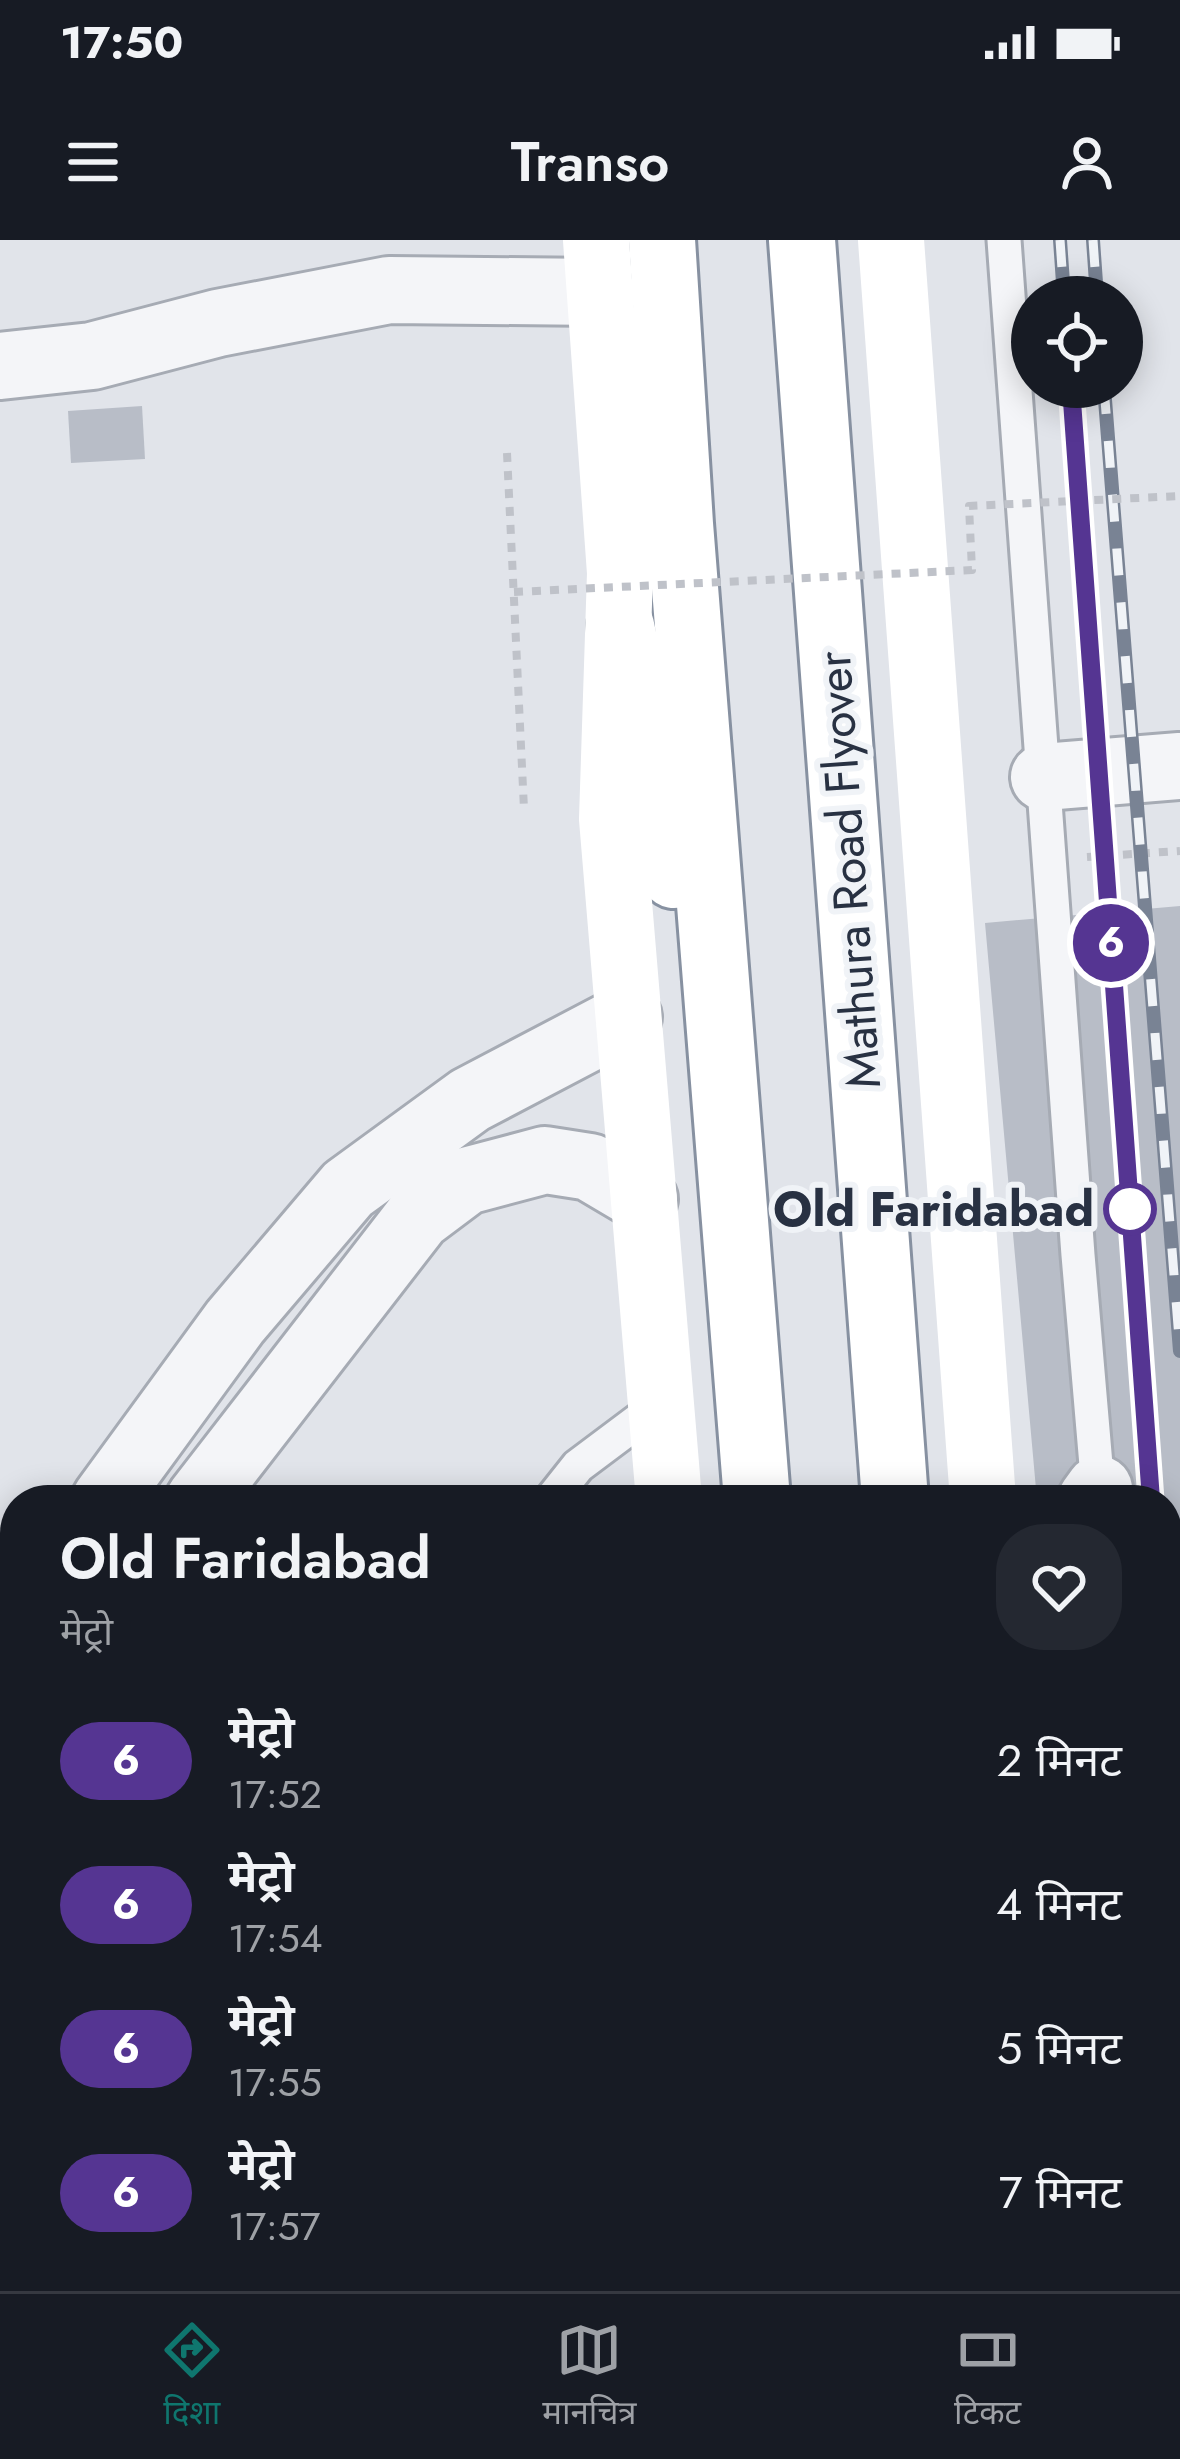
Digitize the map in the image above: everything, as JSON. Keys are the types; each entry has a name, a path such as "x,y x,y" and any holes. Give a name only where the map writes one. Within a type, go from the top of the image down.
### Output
{"main road":[{"path":"662,240 756,1485"},
{"name":"Mathura Road Flyover","path":"802,240 894,1485"},
{"path":"891,240 982,1485"},
{"path":"598,266 621,626 611,760 612,819 667,1485"},
{"path":"621,626 691,958 728,1106"}],"street":[{"path":"0,366 92,356 286,308 389,290 598,266"},
{"path":"1044,777 1180,766"},
{"path":"116,1485 236,1322 348,1190 470,1100 628,1017"},
{"path":"212,1485 418,1217 466,1181 544,1160 590,1167 644,1199"}],"lane":[{"path":"1004,240 1095,1485"},
{"path":"563,1485 578,1466 662,1402"}],"path":[{"path":"507,453 524,808"},
{"path":"514,592 972,569 969,506 1180,496"},
{"path":"1050,860 1180,850"}],"building":[{"path":"142,406 145,459 71,463 68,411"},
{"name":"Old Faridabad","path":"1180,906 1180,1485 1036,1485 985,923"}],"railway":[{"path":"1060,240 1063,276"},
{"path":"1093,240 1096,276"},
{"path":"1073,408 1150,1485"},
{"path":"1106,408 1180,1351"}],"metro line":[{"name":"6","path":"1073,408 1150,1485"}],"place":[{"name":"Old Faridabad","path":"1130,1209"}]}
